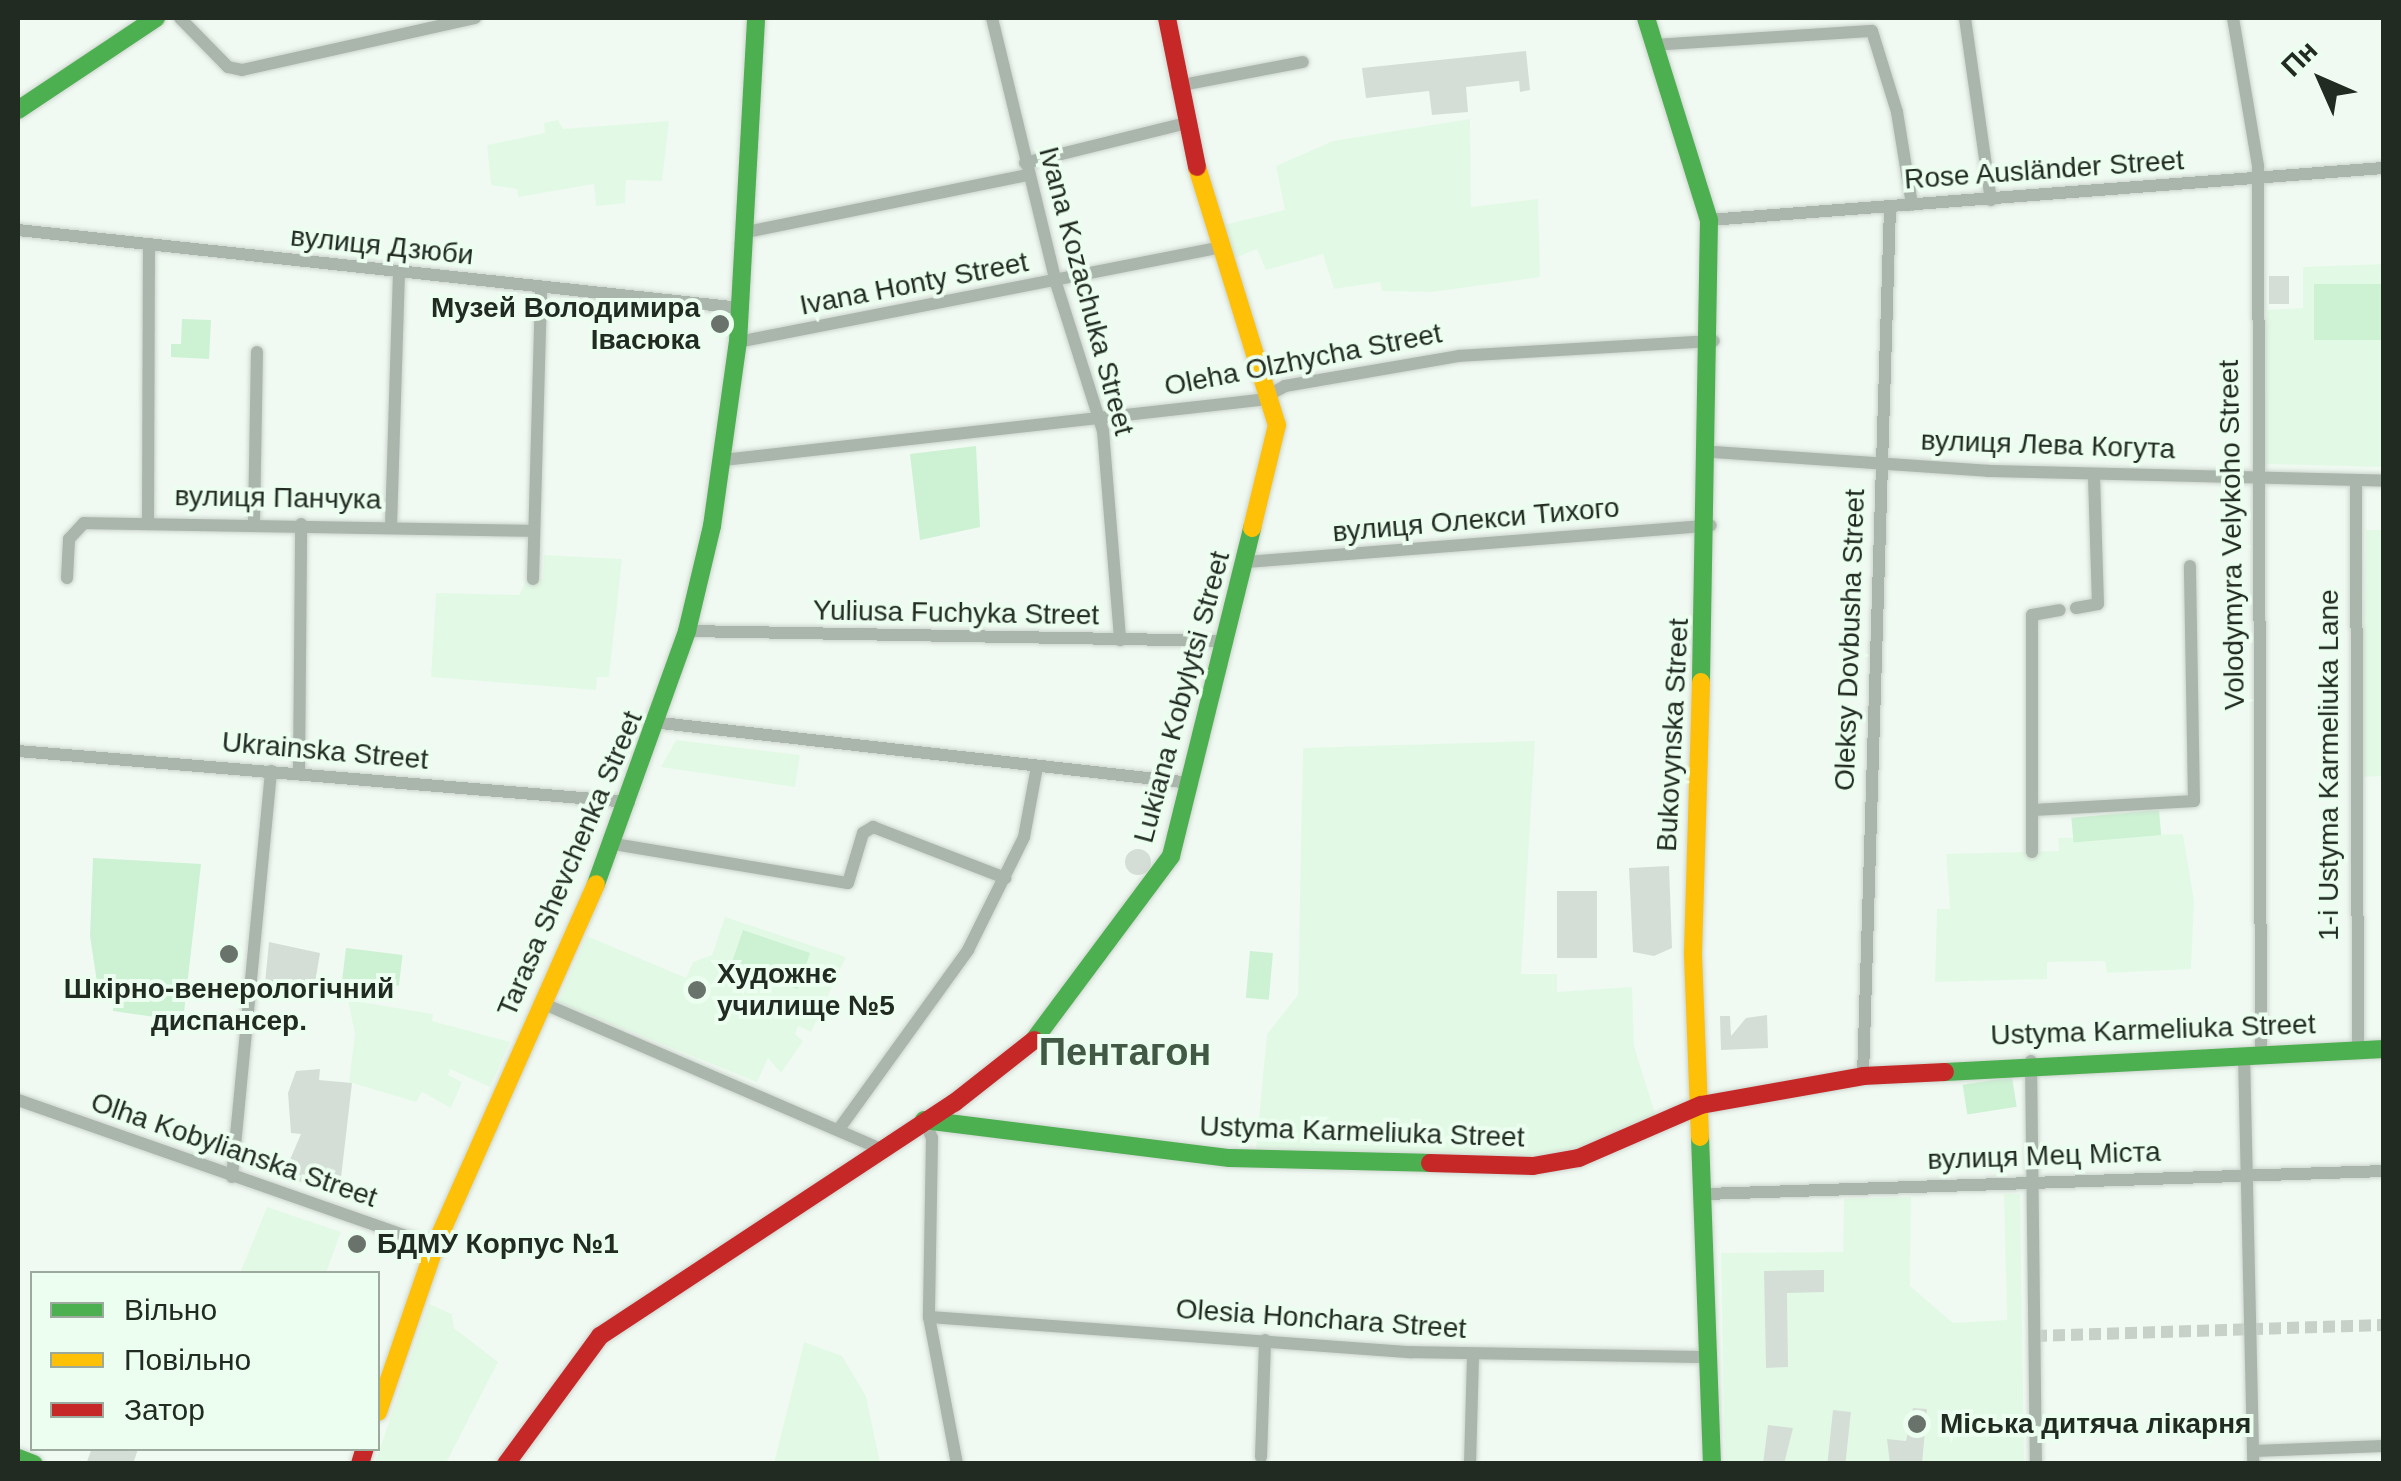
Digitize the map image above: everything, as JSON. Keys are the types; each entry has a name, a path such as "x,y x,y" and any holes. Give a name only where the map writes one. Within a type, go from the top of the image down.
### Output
{"street":[{"path":"18,110 156,18"},
{"path":"180,18 228,67 242,70 475,18"},
{"name":"Tarasa Shevchenka Street","path":"380,1406 435,1246 614,844 661,723 687,631 723,460 738,342 756,18"},
{"name":"Ivana Kozachuka Street","path":"992,18 1056,282 1100,420 1120,640"},
{"name":"Lukiana Kobylytsi Street","path":"506,1464 600,1336 990,1078 1077,998 1155,886 1191,783 1277,425 1273,392 1217,248 1183,124 1167,18"},
{"name":"Bukovynska Street","path":"1646,18 1709,220 1714,341 1711,526 1694,856 1712,1464"},
{"path":"1965,18 1991,200"},
{"name":"Volodymyra Velykoho Street","path":"2233,18 2256,180 2252,1054 2246,1175 2253,1457"},
{"path":"1653,45 1872,30 1893,94 1912,204"},
{"path":"1177,86 1303,62"},
{"path":"747,232 1027,169 1183,124"},
{"name":"Rose Ausländer Street","path":"1709,220 2384,168"},
{"name":"Oleksy Dovbusha Street","path":"1862,1076 1890,206"},
{"name":"вулиця Дзюби","path":"18,230 741,308"},
{"path":"148,520 149,246"},
{"name":"Ivana Honty Street","path":"738,342 1217,248"},
{"path":"390,526 399,274"},
{"path":"534,579 541,288"},
{"name":"Oleha Olzhycha Street","path":"723,460 1100,420 1459,356 1714,341"},
{"path":"254,522 257,352"},
{"name":"вулиця Лева Когута","path":"1712,452 2094,475 2257,475 2384,481"},
{"path":"2076,608 2098,604 2094,475"},
{"name":"1-i Ustyma Karmeliuka Lane","path":"2356,481 2358,1050"},
{"name":"вулиця Панчука","path":"66,578 69,539 84,523 148,520 533,531"},
{"path":"299,774 301,524"},
{"name":"вулиця Олекси Тихого","path":"1246,562 1711,526"},
{"path":"2034,810 2194,801 2190,566"},
{"path":"2032,852 2032,615 2060,610"},
{"name":"Yuliusa Fuchyka Street","path":"687,631 1225,641"},
{"path":"661,723 1191,783"},
{"name":"Ukrainska Street","path":"18,750 629,802"},
{"path":"839,1129 968,950 1024,837 1036,767"},
{"path":"232,1177 272,772"},
{"path":"614,844 848,883 863,833 873,828 1005,878"},
{"path":"542,1003 882,1149"},
{"name":"Ustyma Karmeliuka Street","path":"924,1120 1230,1158 1533,1166 1579,1158 1701,1105 1862,1076 2031,1061 2384,1049"},
{"path":"2031,1061 2036,1464"},
{"name":"Olha Kobylianska Street","path":"18,1100 435,1246"},
{"path":"924,1120 932,1138 930,1317 958,1464"},
{"name":"вулиця Мец Міста","path":"1706,1194 2384,1170"},
{"name":"Olesia Honchara Street","path":"930,1317 1473,1354 1710,1357"},
{"path":"1261,1457 1265,1340"},
{"path":"1470,1464 1473,1354"},
{"path":"2253,1457 2384,1446"},
{"path":"18,1458 34,1464"}],"shaded area":[{"path":"1470,119 1471,207 1538,199 1540,277 1432,292 1382,291 1380,282 1334,289 1323,254 1266,270 1257,249 1235,258 1224,225 1285,210 1276,166 1333,141"},
{"path":"558,120 563,129 669,121 662,181 626,180 625,203 596,206 594,184 518,197 517,189 491,185 487,145 545,133 544,123"},
{"path":"2383,264 2383,467 2264,464 2267,310 2303,308 2303,267"},
{"path":"2314,284 2383,284 2383,340 2314,340"},
{"path":"182,319 211,320 209,359 171,357 171,344 181,344"},
{"path":"976,446 980,527 920,540 910,454"},
{"path":"2366,530 2383,530 2383,776 2359,777"},
{"path":"544,555 622,559 609,677 597,677 596,690 431,677 436,593 519,595 527,579 543,579"},
{"path":"676,740 800,755 795,787 661,767"},
{"path":"1535,741 1521,974 1557,974 1557,992 1632,987 1634,1046 1659,1126 1579,1157 1255,1160 1267,1034 1298,995 1303,748"},
{"path":"2159,810 2161,835 2074,843 2071,818"},
{"path":"2183,834 2194,901 2191,969 2107,973 2105,961 2047,962 2047,979 1935,982 1937,909 1950,909 1946,854 2059,851 2058,838"},
{"path":"93,858 201,864 183,1021 113,1011 114,984 97,982 90,936"},
{"name":"Художнє училище №5","path":"725,917 846,957 811,1032 798,1026 795,1034 803,1041 781,1073 768,1058 757,1082 558,1002 587,936 686,978 693,962 712,955"},
{"path":"743,930 810,953 798,989 731,966"},
{"path":"346,948 403,955 399,986 342,979"},
{"path":"1250,951 1273,953 1269,1000 1246,998"},
{"path":"348,1000 433,1014 432,1021 510,1042 490,1087 450,1069 448,1075 462,1082 451,1108 422,1092 416,1102 349,1082 355,1034"},
{"path":"2012,1077 2017,1107 1967,1114 1963,1085"},
{"path":"2004,1194 2020,1194 2024,1463 1725,1463 1721,1253 1843,1252 1844,1199 1911,1197 1910,1286 1953,1323 2007,1320"},
{"path":"267,1207 341,1232 327,1271 241,1271"},
{"path":"429,1304 452,1314 454,1328 498,1362 446,1463 375,1463"},
{"path":"804,1342 842,1356 866,1396 880,1463 774,1463"}],"building":[{"path":"1526,51 1530,90 1520,92 1519,81 1466,87 1468,112 1432,115 1429,91 1366,98 1362,68"},
{"path":"2269,276 2289,276 2289,304 2269,304"},
{"path":"1138,849 1147,853 1151,862 1147,871 1138,875 1129,871 1125,862 1129,853"},
{"path":"1669,866 1672,948 1654,956 1633,952 1629,868"},
{"path":"1557,891 1597,891 1597,958 1557,958"},
{"path":"269,942 320,953 313,995 264,993"},
{"path":"1767,1015 1768,1048 1721,1050 1720,1016 1730,1016 1731,1036 1746,1018"},
{"path":"320,1069 319,1080 352,1083 339,1195 283,1176 301,1134 291,1133 288,1093 296,1071"},
{"path":"1824,1270 1824,1292 1787,1293 1788,1367 1766,1368 1764,1271"},
{"name":"Міська дитяча лікарня","path":"1913,1408 1927,1409 1922,1464 1890,1464 1887,1439 1906,1441"},
{"path":"1833,1410 1851,1412 1845,1464 1827,1464"},
{"path":"1768,1425 1793,1428 1784,1464 1763,1464"},
{"path":"91,1451 137,1451 133,1464 86,1464"}],"tunnel":[{"path":"2035,1336 2384,1325"}],"traffic: fast":[{"path":"18,110 156,18"},
{"path":"596,884 687,631 712,526 738,342 756,18"},
{"path":"1646,18 1709,220 1701,682"},
{"path":"1034,1040 1171,856 1252,528"},
{"path":"1945,1072 2384,1049"},
{"path":"924,1120 1230,1158 1430,1163"},
{"path":"1700,1137 1712,1464"},
{"path":"18,1458 34,1464"}],"traffic: slow":[{"path":"1197,167 1277,425 1252,528"},
{"path":"1700,1137 1693,953 1701,682"},
{"path":"380,1406 435,1246 596,884"}],"traffic: jam":[{"path":"1167,18 1197,167"},
{"path":"506,1464 600,1336 954,1103 1034,1040"},
{"path":"1430,1163 1533,1166 1579,1158 1701,1105 1863,1076 1945,1072"},
{"path":"360,1464 364,1451"}],"place":[{"name":"Музей Володимира Івасюка","path":"720,324"},
{"name":"Шкірно-венерологічний диспансер.","path":"229,954"},
{"name":"Художнє училище №5","path":"697,990"},
{"name":"БДМУ Корпус №1","path":"357,1244"},
{"name":"Міська дитяча лікарня","path":"1917,1424"}],"district":[{"name":"Пентагон","path":"1125,1053"}]}
